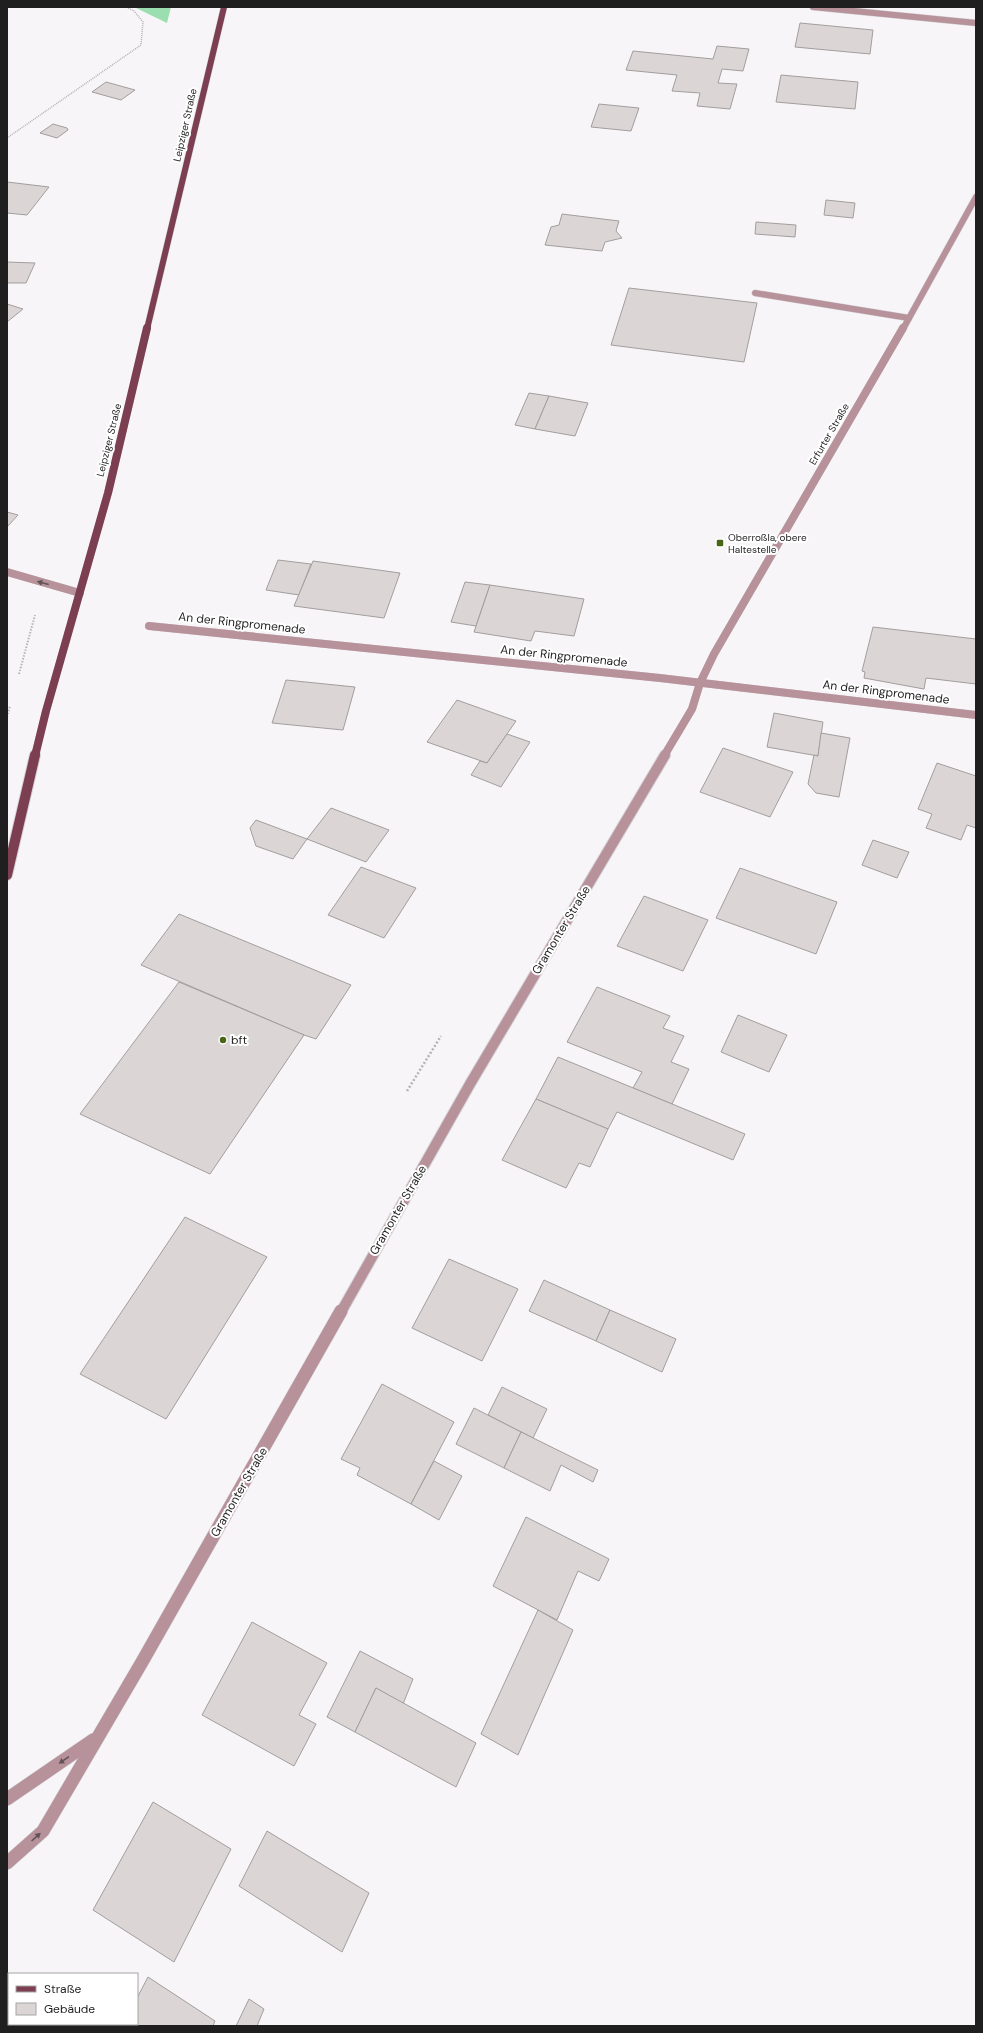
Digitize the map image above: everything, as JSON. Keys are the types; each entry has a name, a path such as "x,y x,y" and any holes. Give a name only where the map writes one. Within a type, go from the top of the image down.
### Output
{"main road":[{"name":"Leipziger Straße","path":"7,875 46,711 108,493 224,7"}],"street":[{"path":"812,7 976,22"},
{"name":"Erfurter Straße","path":"700,683 769,558 909,318 976,197"},
{"path":"755,293 909,318"},
{"path":"7,572 80,592"},
{"name":"An der Ringpromenade","path":"149,626 700,683 976,715"},
{"name":"Gramonter Straße","path":"7,1863 43,1831 96,1738 142,1662 470,1084 692,709 700,683"},
{"name":"Gramonter Straße","path":"7,1799 96,1738"}],"path":[{"path":"7,138 142,45 143,22 134,11 126,7"},
{"path":"17,680 44,583"},
{"path":"7,717 11,702"},
{"path":"408,1091 441,1036"}],"green space":[{"path":"134,7 171,7 167,23"}],"building":[{"path":"800,23 873,30 870,54 795,47"},
{"path":"717,46 749,49 743,71 722,69 718,83 737,84 730,109 697,106 700,93 672,91 677,75 626,70 633,51 713,59"},
{"path":"781,75 858,82 855,109 776,102"},
{"path":"106,82 135,90 121,100 92,92"},
{"path":"599,104 639,108 631,131 591,127"},
{"path":"53,124 67,128 68,130 57,138 40,133"},
{"path":"7,182 49,187 27,215 7,213"},
{"path":"826,200 855,203 853,218 824,215"},
{"path":"562,214 619,221 616,231 622,238 605,242 602,251 545,245 551,227 559,225"},
{"path":"756,222 796,225 795,237 755,234"},
{"path":"7,262 35,263 26,283 7,283"},
{"path":"629,288 757,303 744,362 611,345"},
{"path":"7,304 23,309 7,322"},
{"path":"529,393 549,396 535,429 515,425"},
{"path":"549,396 588,403 575,436 535,429"},
{"path":"7,512 18,515 7,527"},
{"path":"278,560 311,564 299,595 266,590"},
{"path":"313,561 400,573 384,618 294,606"},
{"path":"465,582 490,585 476,626 451,622"},
{"path":"490,585 584,599 574,636 535,631 531,641 474,632"},
{"path":"873,627 976,639 976,684 926,678 924,689 864,678 865,672 862,671"},
{"path":"286,680 355,687 343,730 272,723"},
{"path":"457,700 516,721 487,763 427,742"},
{"path":"774,713 823,722 818,756 767,747"},
{"path":"821,733 850,738 839,797 816,793 808,784 814,755 818,756"},
{"path":"507,734 530,742 501,787 471,775 480,761 487,763"},
{"path":"723,748 793,772 770,817 700,792"},
{"path":"937,763 976,776 976,828 967,825 961,840 926,828 932,814 918,809"},
{"path":"331,808 389,830 366,862 307,839"},
{"path":"256,820 307,839 293,859 256,846 250,828"},
{"path":"873,840 909,852 897,878 862,865"},
{"path":"361,867 416,888 384,938 328,915"},
{"path":"740,868 837,902 816,954 716,918"},
{"path":"644,896 708,920 683,971 617,946"},
{"path":"179,914 351,985 316,1039 304,1035 141,965"},
{"path":"179,982 304,1035 210,1174 80,1114"},
{"path":"597,987 670,1016 663,1028 684,1036 671,1062 689,1069 672,1104 633,1088 642,1072 567,1042"},
{"path":"738,1015 787,1035 769,1072 721,1052"},
{"path":"558,1057 745,1134 733,1160 617,1112 608,1129 536,1099"},
{"path":"536,1099 608,1129 590,1167 579,1163 566,1188 502,1160"},
{"path":"185,1217 267,1257 166,1419 80,1374"},
{"path":"449,1259 518,1289 482,1361 412,1328"},
{"path":"544,1280 610,1310 596,1341 529,1311"},
{"path":"610,1310 676,1339 662,1372 596,1341"},
{"path":"382,1384 454,1422 411,1504 357,1475 360,1468 341,1459"},
{"path":"502,1387 547,1409 533,1438 488,1415"},
{"path":"474,1408 521,1432 504,1468 456,1444"},
{"path":"521,1432 598,1470 593,1482 561,1465 550,1491 504,1468"},
{"path":"434,1461 462,1476 439,1520 411,1504"},
{"path":"526,1517 609,1559 599,1581 578,1571 557,1620 493,1586"},
{"path":"538,1610 573,1630 518,1755 481,1734"},
{"path":"252,1622 327,1663 299,1715 316,1724 294,1766 202,1715"},
{"path":"360,1651 413,1679 403,1704 376,1688 355,1732 327,1717"},
{"path":"376,1688 476,1743 456,1787 355,1732"},
{"path":"153,1802 231,1849 174,1962 93,1910"},
{"path":"267,1831 369,1893 342,1952 239,1886"},
{"path":"148,1977 215,2021 213,2026 135,2026 133,2025 138,2025 138,1996"},
{"path":"249,1999 264,2009 257,2026 236,2026"}],"place":[{"name":"Oberroßla, obere Haltestelle","path":"720,543"},
{"name":"bft","path":"223,1040"}]}
